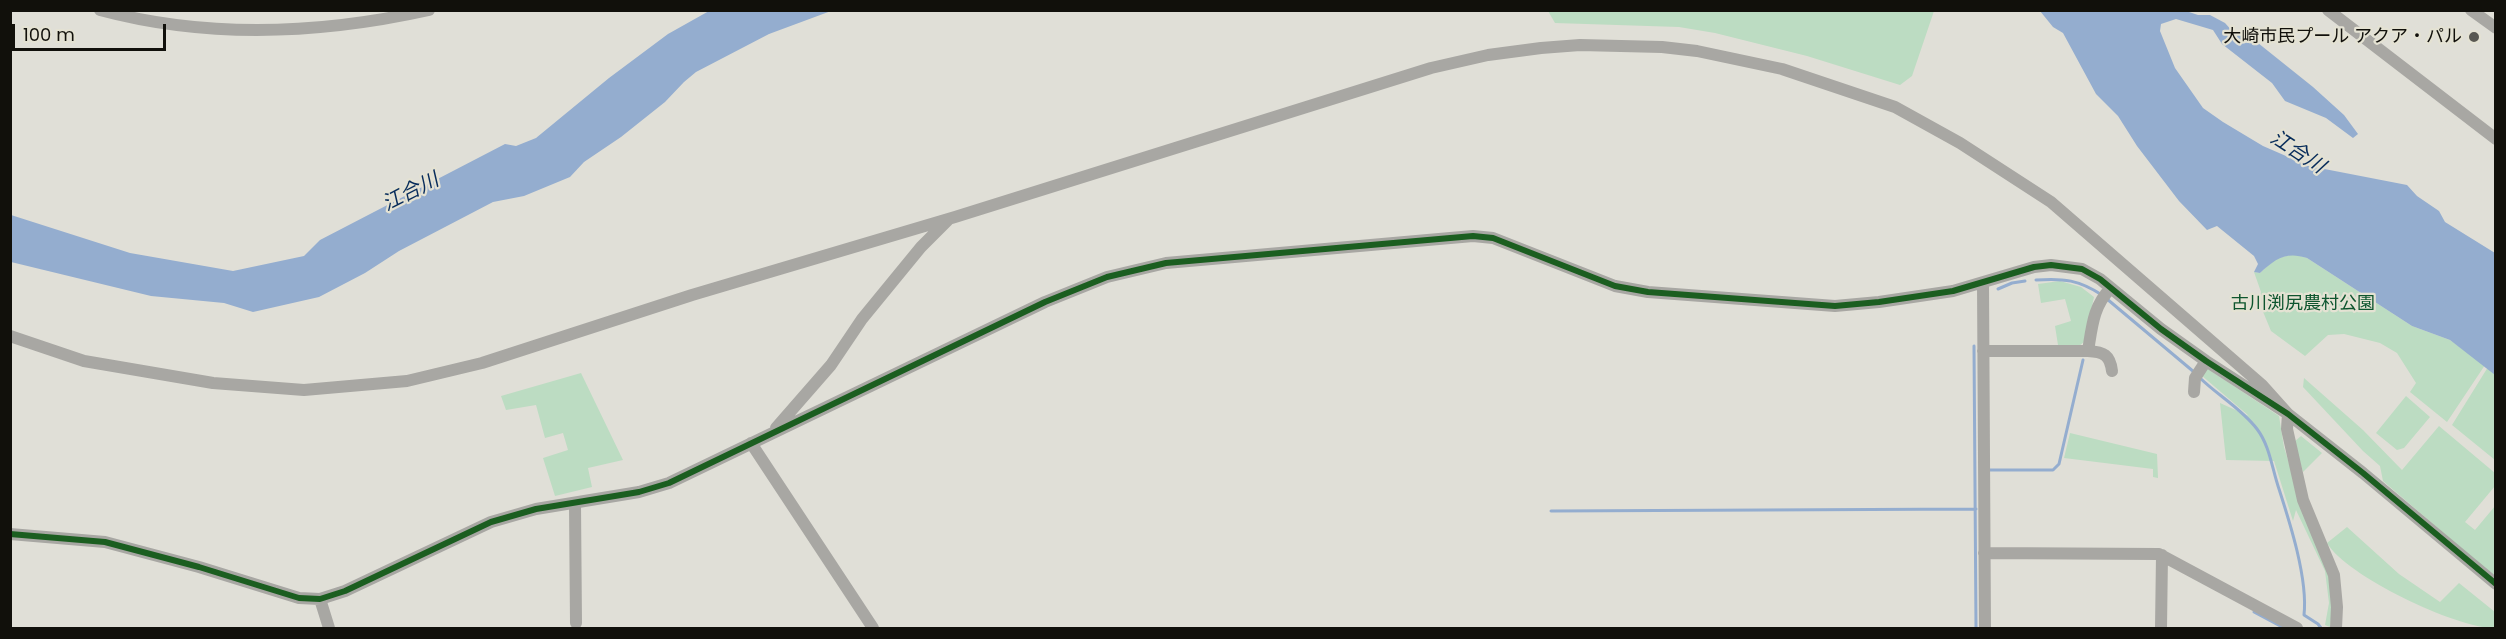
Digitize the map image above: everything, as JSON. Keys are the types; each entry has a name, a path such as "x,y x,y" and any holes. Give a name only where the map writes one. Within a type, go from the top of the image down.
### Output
{"street":[{"path":"100,10 183,26 273,30 335,27 429,10"},
{"path":"2328,10 2496,139"},
{"path":"2471,10 2496,28"},
{"path":"10,336 84,361 213,383 304,390 407,381 482,363 692,294 949,219 1381,82 1488,55 1580,45 1662,46 1782,69 1830,84 1895,107 1960,143 2051,202 2262,385 2288,414 2496,584"},
{"path":"773,432 831,364 862,319 921,247 949,219"},
{"path":"10,534 105,542 199,567 299,598 320,599 345,591 491,522 536,509 639,492 669,483 1080,287 1107,277 1166,263 1473,236 1493,238 1542,255 1557,265 1615,286 1648,292 1835,306 1953,291 2034,267 2051,265 2082,269 2100,279 2106,293 2161,329 2200,370 2288,414"},
{"path":"1983,283 1985,628"},
{"path":"2088,351 2095,310 2106,293"},
{"path":"1983,351 2100,352 2107,355 2112,371"},
{"path":"2194,392 2200,370"},
{"path":"2288,414 2287,429 2303,500 2334,575 2336,628"},
{"path":"751,443 873,628"},
{"path":"575,504 576,623"},
{"path":"1984,554 2162,560 2297,628"},
{"path":"2161,628 2162,560"},
{"path":"320,599 329,628"}],"green space":[{"path":"1548,11 1934,11 1912,76 1900,85 1807,56 1715,33 1679,27 1555,23"},
{"name":"古川渕尻農村公園","path":"2293,254 2307,258 2412,326 2450,340 2485,365 2447,422 2410,392 2416,383 2397,353 2380,343 2344,334 2328,335 2305,356 2271,331 2259,302 2261,292 2254,272 2260,273 2275,259"},
{"path":"2060,281 2081,287 2094,297 2084,342 2079,346 2058,345 2055,326 2071,321 2065,299 2041,303 2038,284"},
{"path":"2205,367 2279,416 2284,447 2300,499 2329,566 2333,602 2330,627 2325,625 2329,603 2325,571 2296,510 2293,521 2274,461 2226,460 2220,403 2249,416 2201,375"},
{"path":"2488,367 2495,375 2495,460 2452,425"},
{"path":"581,373 623,460 588,468 592,487 555,496 543,458 568,450 563,433 545,438 536,405 506,410 501,396"},
{"path":"2304,378 2363,430 2402,470 2439,426 2495,473 2495,486 2465,522 2475,530 2495,506 2495,577 2383,481 2380,466 2303,387"},
{"path":"2406,396 2430,417 2404,448 2397,450 2376,433"},
{"path":"2070,433 2157,454 2158,478 2153,477 2153,469 2064,458"},
{"path":"2301,436 2322,453 2303,472 2294,442"},
{"path":"2347,527 2399,574 2440,602 2459,583 2495,612 2495,628 2456,620 2431,610 2379,585 2356,570 2338,556 2327,543"}],"water":[{"name":"江合川","path":"709,11 831,11 769,34 696,72 665,102 621,137 584,162 570,177 524,196 493,202 399,251 365,273 319,297 253,312 224,303 151,296 11,262 11,215 130,253 233,271 304,256 320,240 505,144 516,146 536,138 609,78 668,34"},
{"path":"2040,11 2186,11 2198,15 2210,15 2225,23 2234,33 2253,39 2313,87 2344,115 2358,134 2353,138 2326,118 2285,101 2272,83 2222,44 2213,30 2176,19 2161,24 2160,31 2175,68 2203,108 2223,122 2263,146 2309,166 2407,185 2417,196 2439,211 2445,222 2495,253 2495,375 2450,340 2412,326 2307,258 2287,256 2276,260 2260,273 2254,272 2258,264 2254,256 2217,226 2207,230 2179,201 2137,146 2118,116 2096,94 2063,33 2053,27"}],"waterway":[{"path":"2036,280 2071,281 2102,295"},
{"path":"1998,289 2025,281"},
{"path":"2107,299 2194,372"},
{"path":"1974,346 1976,628"},
{"path":"1988,470 2053,470 2059,464 2083,360"},
{"path":"2199,377 2244,415 2257,429 2265,443 2301,568 2305,601 2304,615 2321,628"},
{"path":"1551,511 1976,509"},
{"path":"2254,612 2284,628"}],"cycle path":[{"path":"10,534 105,542 199,567 299,598 320,599 345,591 491,522 536,509 639,492 669,483 1045,302 1107,277 1166,263 1473,236 1493,238 1615,286 1648,292 1835,306 1953,291 2034,267 2051,265 2082,269 2100,279 2161,329 2206,361 2288,414 2496,584"}],"place":[{"name":"大崎市民プール アクア・パル","path":"2474,37"}]}
